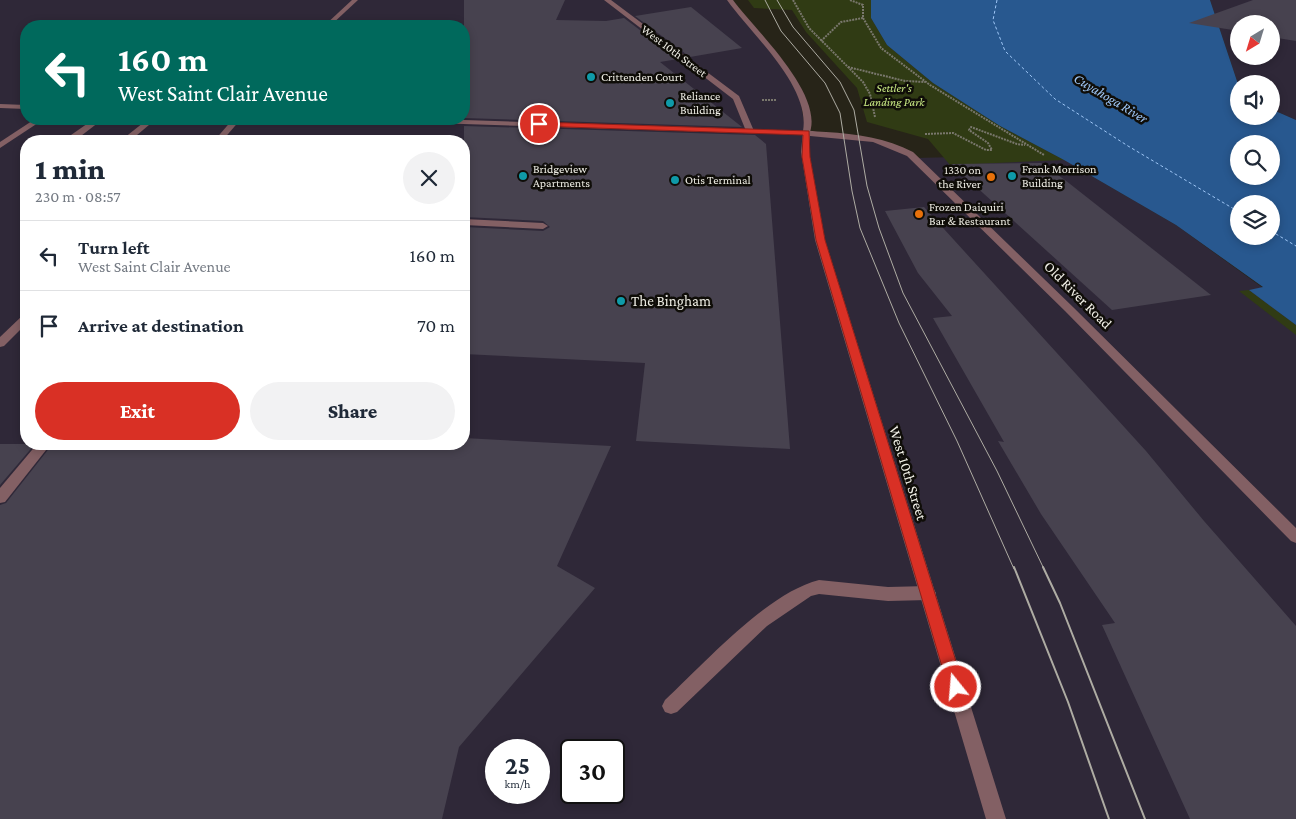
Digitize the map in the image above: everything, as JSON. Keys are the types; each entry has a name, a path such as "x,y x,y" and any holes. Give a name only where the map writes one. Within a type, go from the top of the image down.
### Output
{"street":[{"path":"334,20 354,0"},
{"name":"West 10th Street","path":"608,0 736,98 750,131"},
{"name":"West 10th Street","path":"730,0 789,75 799,93 808,118 806,157 820,240 996,819"},
{"path":"0,106 20,106"},
{"name":"Old River Road","path":"470,122 806,133 880,140 895,145 910,154 1069,309 1296,537"},
{"path":"0,146 31,125"},
{"path":"77,135 91,125"},
{"path":"133,135 145,125"},
{"path":"225,135 233,125"},
{"path":"470,222 543,226"},
{"path":"0,343 20,324"},
{"path":"0,498 39,450"},
{"path":"671,706 761,621 807,590 819,588 888,594 928,592"}],"path":[{"path":"793,0 809,28 820,41 863,82 870,94 877,125"},
{"path":"850,0 863,5 863,18 881,48 925,82 1044,155"},
{"path":"820,41 841,22 863,18"},
{"path":"847,67 905,81 925,82"},
{"path":"759,100 779,100"},
{"path":"920,135 953,133 986,150 992,150 988,143 969,130 971,127 1017,144 1028,145"}],"shaded area":[{"path":"0,0 730,0 789,75 799,93 806,133 880,140 915,158 1044,155 1064,160 1176,225 1263,288 1250,290 1296,325 1296,819 0,819"},
{"path":"1210,0 1296,0 1296,120 1280,113 1280,75 1235,75 1232,65 1280,65 1280,15 1230,15 1230,60"}],"green space":[{"name":"Settler's Landing Park","path":"748,0 871,0 871,18 887,45 933,83 1000,126 1064,160 950,165 928,139 867,122 857,88 806,32 792,10 754,8"},
{"path":"1249,290 1296,325 1296,335 1239,291"}],"water":[{"name":"Cuyahoga River","path":"871,0 1210,0 1230,65 1235,75 1230,75 1230,125 1280,125 1280,113 1296,120 1296,325 1249,290 1263,287 1176,225 1064,160 1000,126 933,83 887,45 871,18"}],"building":[{"path":"464,0 565,0 556,20 606,21 624,18 678,59 660,62 742,127 470,118 470,20 464,20"},
{"path":"1253,0 1296,0 1296,41 1280,38 1280,15 1230,15 1230,30 1189,23"},
{"path":"691,7 742,48 690,57 635,16"},
{"path":"464,126 755,135 766,144 790,449 636,441 645,363 470,354 470,227 543,231 550,227 543,221 470,217 470,135 464,135"},
{"path":"1041,163 1211,295 1112,310 951,164"},
{"path":"924,207 1146,451 1204,521 1296,626 1296,819 1190,819 1102,625 1115,623 1041,514 998,441 1004,442 933,318 952,316 918,273 885,211"},
{"path":"470,438 611,446 557,566 595,588 459,747 442,819 0,819 0,505 6,503 48,450 470,450"},
{"path":"0,444 20,444 20,450 30,450 0,485"}],"ferry route":[{"path":"997,0 993,20 1005,51 1055,99 1128,146 1230,207"},
{"path":"1280,236 1296,246"}],"tram line":[{"path":"765,0 781,31 825,83 840,113 852,191 860,228 899,323 957,441 1014,569"},
{"path":"777,0 793,27 840,82 854,110 867,186 879,228 903,293 997,471 1044,569"},
{"path":"1014,567 1068,702 1109,819"},
{"path":"1043,567 1060,603 1145,819"}],"place":[{"name":"Crittenden Court","path":"591,77"},
{"name":"Reliance Building","path":"670,103"},
{"name":"Bridgeview Apartments","path":"523,176"},
{"name":"Frank Morrison Building","path":"1012,176"},
{"name":"1330 on the River","path":"991,177"},
{"name":"Otis Terminal","path":"675,180"},
{"name":"Frozen Daiquiri Bar & Restaurant","path":"919,214"},
{"name":"The Bingham","path":"621,301"}],"route":[{"path":"539,124 806,133 805,152 820,240 956,687"}]}
